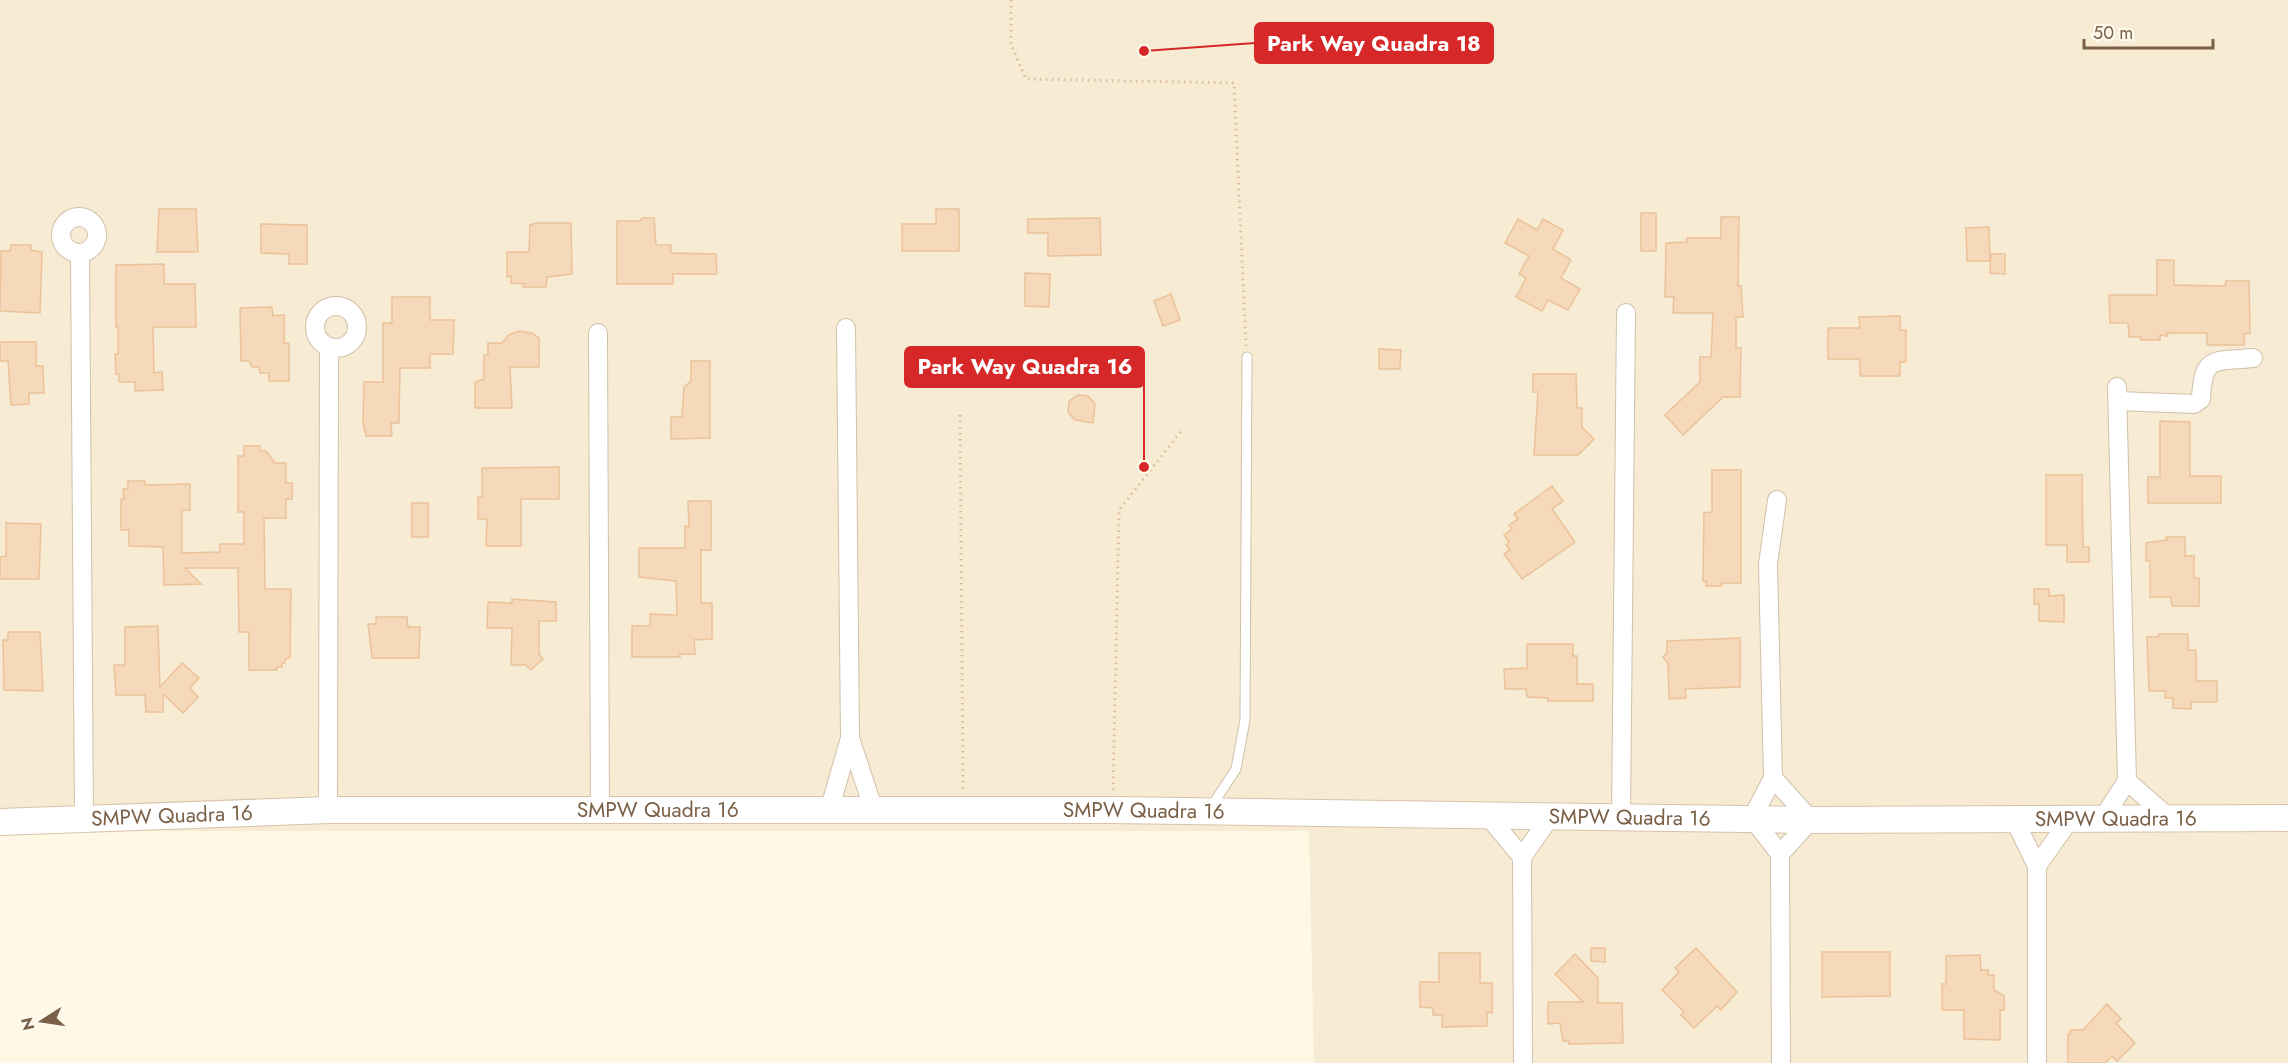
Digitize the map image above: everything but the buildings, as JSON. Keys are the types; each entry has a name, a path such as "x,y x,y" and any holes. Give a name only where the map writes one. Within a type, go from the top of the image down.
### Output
{"street":[{"path":"80,255 84,820"},
{"path":"1621,817 1626,313"},
{"path":"829,811 850,738 846,328"},
{"path":"598,333 600,810"},
{"path":"328,810 329,347"},
{"path":"2103,818 2127,781 2118,394 2194,404 2201,399 2202,375 2207,366 2253,358"},
{"path":"1777,500 1768,564 1773,778 1752,818 1780,854 1781,1063"},
{"path":"850,738 874,811"},
{"path":"1773,778 1811,820 1780,854"},
{"path":"2127,781 2168,817"},
{"name":"SMPW Quadra 16","path":"0,822 328,810 1112,810 1811,820 2288,818"},
{"path":"1487,815 1522,857"},
{"path":"1523,1063 1522,857 1551,816"},
{"path":"2014,819 2037,866 2037,1063"},
{"path":"2037,866 2070,819"}],"lane":[{"path":"1208,812 1236,769 1245,720 1247,357"}],"path":[{"path":"1011,0 1011,44 1026,80 1234,83 1247,357"},
{"path":"960,415 963,810"},
{"path":"1112,810 1119,510 1182,430"}],"shaded area":[{"path":"0,0 2288,0 2288,1063 1314,1063 1309,831 0,831"}],"place":[{"name":"Park Way Quadra 18","path":"1144,51"},
{"name":"Park Way Quadra 16","path":"1144,467"}]}
